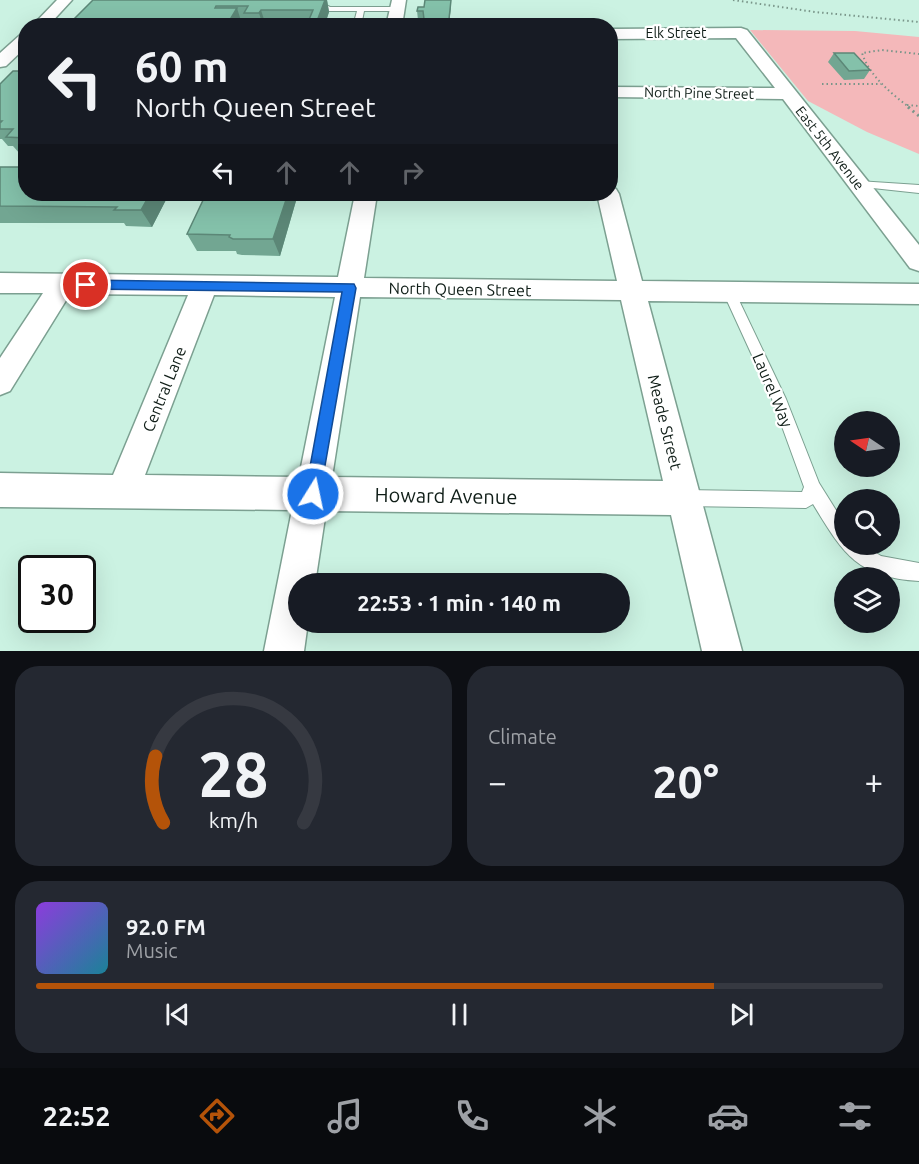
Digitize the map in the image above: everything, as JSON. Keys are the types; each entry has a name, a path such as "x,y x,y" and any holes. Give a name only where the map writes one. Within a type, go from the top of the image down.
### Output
{"street":[{"path":"47,18 65,0"},
{"name":"Elk Street","path":"618,34 741,33"},
{"name":"East 5th Avenue","path":"741,33 919,262"},
{"path":"0,62 18,45"},
{"name":"North Pine Street","path":"618,92 788,94"},
{"path":"284,651 365,201"},
{"name":"Meade Street","path":"610,201 722,651"},
{"name":"North Queen Street","path":"0,284 919,294"},
{"path":"0,382 63,284"},
{"name":"Central Lane","path":"122,492 205,286"},
{"name":"Howard Avenue","path":"0,490 684,498"}],"lane":[{"path":"322,0 322,6 329,9 398,5"},
{"path":"357,0 357,18"},
{"path":"858,184 919,189"},
{"name":"Laurel Way","path":"729,292 779,399 813,489 834,522"},
{"name":"Howard Avenue","path":"684,498 806,500 813,489"},
{"path":"861,555 868,561 885,567 919,572"}],"path":[{"path":"733,0 814,12 919,22"},
{"path":"919,54 882,50 862,53 867,67 882,84 919,116"},
{"path":"822,84 882,84"},
{"path":"907,105 919,106"}],"shaded area":[{"path":"750,30 855,31 919,37 919,154 867,132 808,101"}],"building":[{"path":"93,0 325,0 318,18 310,18 313,10 261,10 259,13 244,13 248,6 216,6 215,8 237,8 231,18 75,18"},
{"path":"425,0 451,0 449,18 424,18 423,11 417,11 418,7 424,7"},
{"path":"834,53 854,53 870,70 849,71"},
{"path":"13,71 18,71 18,138 6,137 13,129 0,129 2,121 0,121 0,84"},
{"path":"0,167 18,167 18,201 146,201 141,210 114,210 117,207 0,206"},
{"path":"203,201 286,201 273,239 233,239 229,237 230,235 187,234"}],"route":[{"path":"86,285 350,288 313,494"}]}
